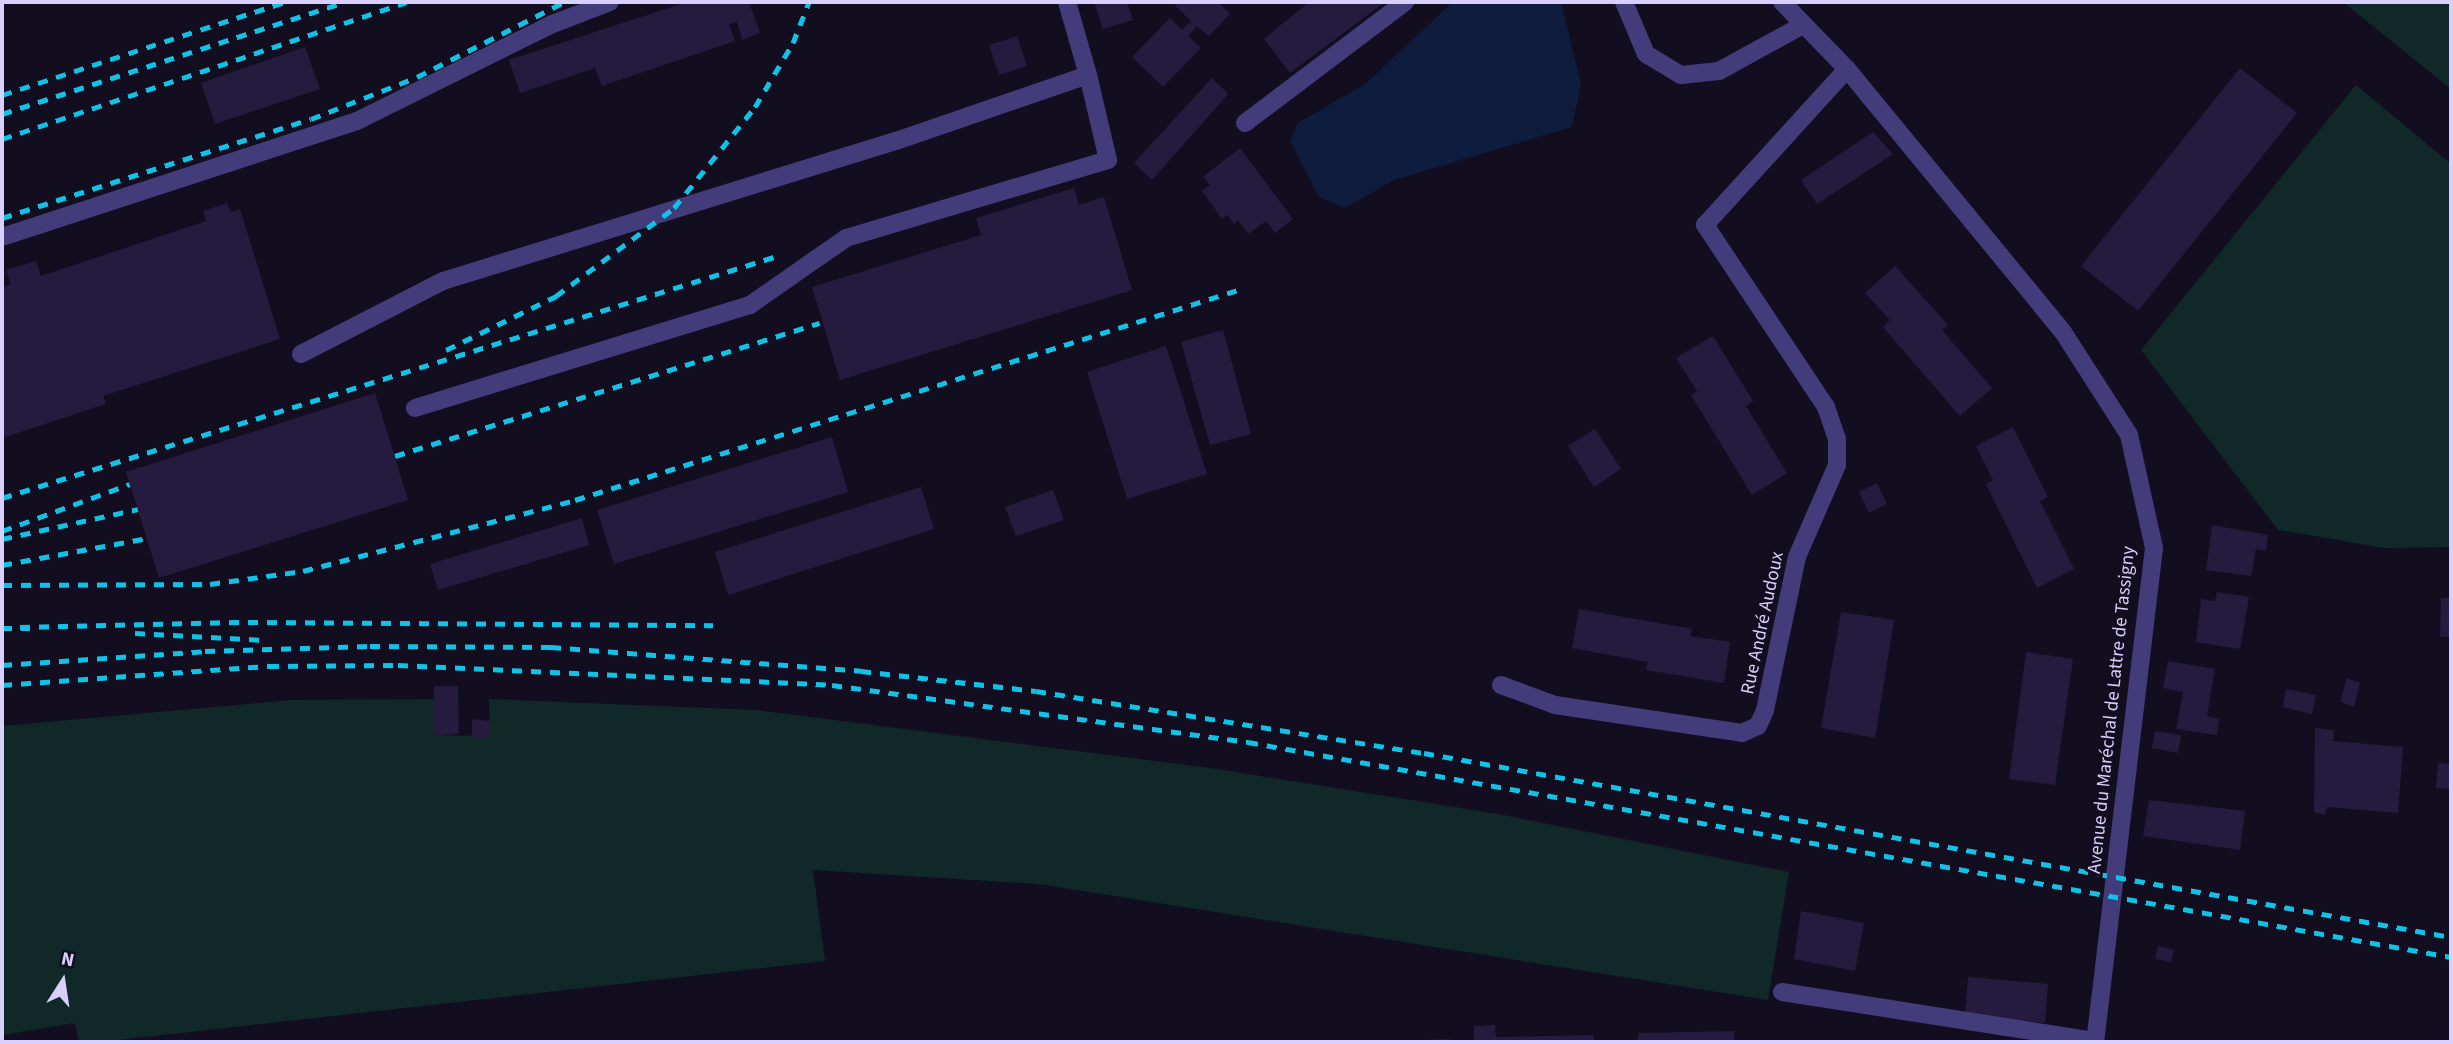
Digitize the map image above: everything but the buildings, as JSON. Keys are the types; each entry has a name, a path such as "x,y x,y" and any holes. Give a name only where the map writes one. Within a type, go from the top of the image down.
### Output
{"street":[{"path":"2,237 357,121 550,25 610,2"},
{"path":"415,408 750,305 846,238 1108,160 1067,2"},
{"path":"1245,123 1405,2"},
{"path":"1624,2 1646,54 1681,75 1720,71 1803,25"},
{"name":"Avenue du Maréchal de Lattre de Tassigny","path":"1782,2 1847,69 2063,332 2129,435 2154,548 2095,1042"},
{"name":"Rue André Audoux","path":"1501,685 1555,705 1742,733 1758,726 1765,710 1797,557 1837,465 1838,439 1826,407 1706,225 1847,69"},
{"path":"301,354 443,281 896,141 1088,75"},
{"path":"1782,992 2095,1042"}],"green space":[{"path":"2343,2 2451,2 2451,89"},
{"path":"2356,85 2451,164 2451,547 2385,548 2278,530 2141,350"},
{"path":"434,699 434,735 490,736 489,699 756,710 1210,768 1498,814 1789,872 1768,1000 1039,884 813,870 825,961 100,1042 79,1042 75,1023 2,1035 2,726 291,700"}],"water":[{"path":"1453,2 1561,2 1581,84 1572,127 1394,180 1345,208 1319,197 1290,141 1298,123 1365,84"}],"railway":[{"path":"2,95 285,2"},
{"path":"2,114 344,2"},
{"path":"2,139 406,2"},
{"path":"2,218 311,119 417,77 564,2"},
{"path":"446,350 556,296 674,208 755,107 793,43 809,2"},
{"path":"2,498 777,256"},
{"path":"2,585 210,584 303,571 575,500 1241,289"},
{"path":"395,456 820,323"},
{"path":"2,531 130,484"},
{"path":"2,539 138,509"},
{"path":"2,565 147,538"},
{"path":"20,627 248,622 713,625"},
{"path":"2,628 30,628"},
{"path":"135,633 264,640"},
{"path":"2,665 205,651 370,646 551,647 861,671 1036,691 1424,753 2451,937"},
{"path":"2,685 269,666 398,665 832,685 1248,742 2451,957"}]}
